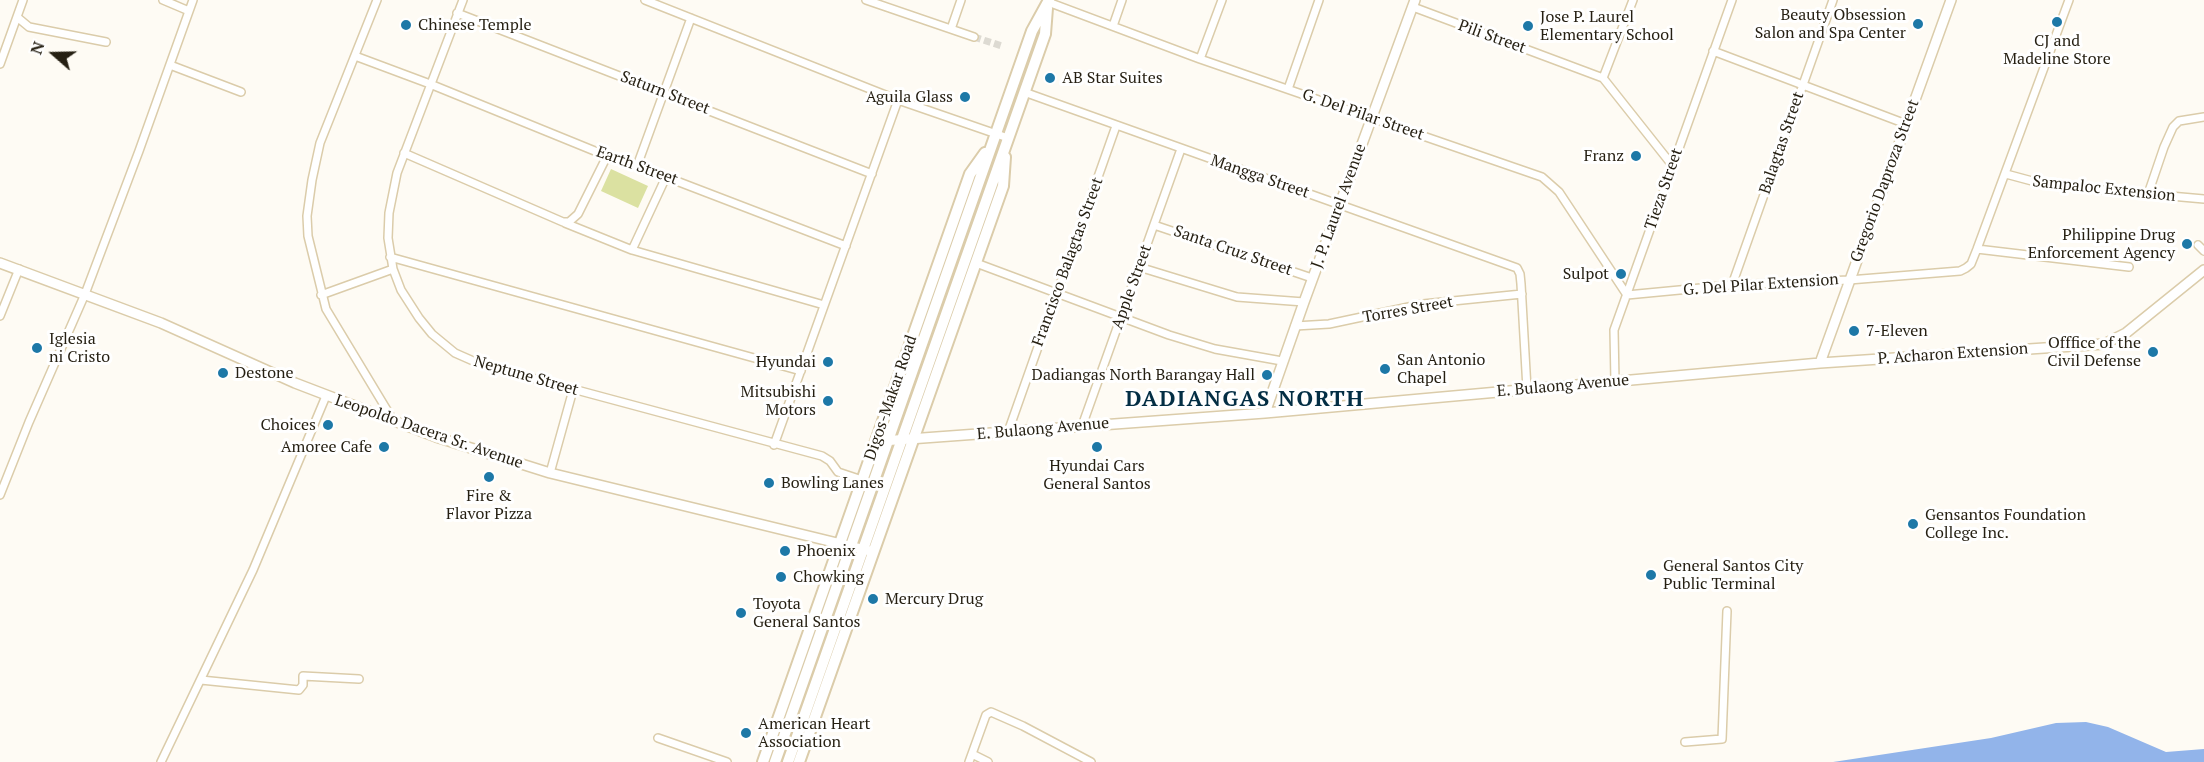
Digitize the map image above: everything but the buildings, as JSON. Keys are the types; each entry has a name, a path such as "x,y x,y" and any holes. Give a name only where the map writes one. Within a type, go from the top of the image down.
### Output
{"main road":[{"name":"Gregorio Daproza Street","path":"1820,363 1951,0"},
{"name":"Digos-Makar Road","path":"788,762 1045,34 1048,1"},
{"name":"Digos-Makar Road","path":"775,762 1032,31 1048,1"},
{"name":"J. P. Laurel Avenue","path":"1264,413 1414,4"},
{"name":"Digos-Makar Road","path":"763,762 970,174 995,137"},
{"name":"Digos-Makar Road","path":"799,762 1003,186 1006,141"},
{"name":"Leopoldo Dacera Sr. Avenue","path":"0,263 182,332 326,396 393,422 493,456 550,473 873,552"},
{"name":"P. Acharon Extension","path":"1820,363 2104,344 2126,333 2204,270"},
{"name":"E. Bulaong Avenue","path":"876,441 1264,413 1820,363"}],"street":[{"path":"0,64 23,0"},
{"path":"163,0 189,11"},
{"path":"0,495 33,412 85,294 193,0"},
{"path":"377,0 320,143 307,216 308,236 321,295 339,334 393,422"},
{"name":"Neptune Street","path":"463,0 404,153 388,213 390,257 393,269 401,290 432,334 455,353 480,364 774,445 822,456 830,461 838,472 862,480"},
{"path":"645,0 1006,141"},
{"path":"866,0 974,37"},
{"path":"951,29 961,0"},
{"path":"1113,26 1122,0"},
{"path":"1200,59 1222,0"},
{"path":"1288,89 1318,0"},
{"path":"1632,0 1603,78 1672,165"},
{"name":"Tieza Street","path":"1615,382 1614,330 1732,0"},
{"name":"Balagtas Street","path":"1732,285 1833,0"},
{"path":"2069,0 1977,249 2129,267"},
{"name":"G. Del Pilar Street","path":"1048,1 1200,59 1548,180 1559,192 1627,294"},
{"name":"Pili Street","path":"1414,4 1603,78"},
{"name":"Saturn Street","path":"458,13 872,174"},
{"path":"17,17 30,27 106,42"},
{"path":"637,166 691,18"},
{"path":"1713,51 1906,124"},
{"name":"Earth Street","path":"355,56 607,156 846,246"},
{"path":"170,65 241,92"},
{"name":"Mangga Street","path":"1024,92 1517,268 1520,273 1522,294 1527,389"},
{"path":"774,445 898,100"},
{"path":"2148,194 2173,127 2179,122 2204,117"},
{"name":"Francisco Balagtas Street","path":"1008,432 1116,126"},
{"name":"Apple Street","path":"1082,426 1181,149"},
{"path":"404,153 632,250 824,305"},
{"path":"563,222 569,222 578,214 607,156"},
{"name":"Sampaloc Extension","path":"2006,174 2047,185 2204,199"},
{"path":"632,250 666,177"},
{"name":"Santa Cruz Street","path":"1154,225 1312,278"},
{"path":"2198,245 2204,251"},
{"name":"G. Del Pilar Extension","path":"1627,294 1960,271 1971,264 1977,249"},
{"path":"390,257 801,370"},
{"path":"976,263 1169,335 1215,349 1282,361"},
{"path":"1139,267 1237,297 1304,302"},
{"path":"0,316 19,269"},
{"path":"321,295 393,269"},
{"name":"Torres Street","path":"1295,326 1329,324 1423,304 1522,294"},
{"path":"550,473 573,390"},
{"path":"161,762 253,570 326,396"},
{"path":"1685,742 1722,739 1727,611"},
{"path":"201,680 299,690 303,685 303,676 359,680"},
{"path":"969,762 986,715 994,712 1090,762"},
{"path":"658,738 727,762"},
{"path":"972,754 988,762"}],"green space":[{"path":"611,169 648,186 638,208 601,191"}],"water":[{"path":"2086,722 2108,727 2166,752 2204,749 2204,762 1833,762 1991,738 2056,723"}],"tunnel":[{"path":"974,37 1002,46"}],"place":[{"name":"CJ and Madeline Store","path":"2057,22"},
{"name":"Beauty Obsession Salon and Spa Center","path":"1918,24"},
{"name":"Chinese Temple","path":"406,25"},
{"name":"Jose P. Laurel Elementary School","path":"1528,26"},
{"name":"AB Star Suites","path":"1050,78"},
{"name":"Aguila Glass","path":"965,97"},
{"name":"Franz","path":"1636,156"},
{"name":"Philippine Drug Enforcement Agency","path":"2187,244"},
{"name":"Sulpot","path":"1621,274"},
{"name":"7-Eleven","path":"1854,331"},
{"name":"Iglesia ni Cristo","path":"37,348"},
{"name":"Offfice of the Civil Defense","path":"2153,352"},
{"name":"Hyundai","path":"828,362"},
{"name":"San Antonio Chapel","path":"1385,369"},
{"name":"Destone","path":"223,373"},
{"name":"Dadiangas North Barangay Hall","path":"1267,375"},
{"name":"Mitsubishi Motors","path":"828,401"},
{"name":"Choices","path":"328,425"},
{"name":"Amoree Cafe","path":"384,447"},
{"name":"Hyundai Cars General Santos","path":"1097,447"},
{"name":"Fire & Flavor Pizza","path":"489,477"},
{"name":"Bowling Lanes","path":"769,483"},
{"name":"Gensantos Foundation College Inc.","path":"1913,524"},
{"name":"Phoenix","path":"785,551"},
{"name":"General Santos City Public Terminal","path":"1651,575"},
{"name":"Chowking","path":"781,577"},
{"name":"Mercury Drug","path":"873,599"},
{"name":"Toyota General Santos","path":"741,613"},
{"name":"American Heart Association","path":"746,733"}],"district":[{"name":"DADIANGAS NORTH","path":"1245,400"}]}
